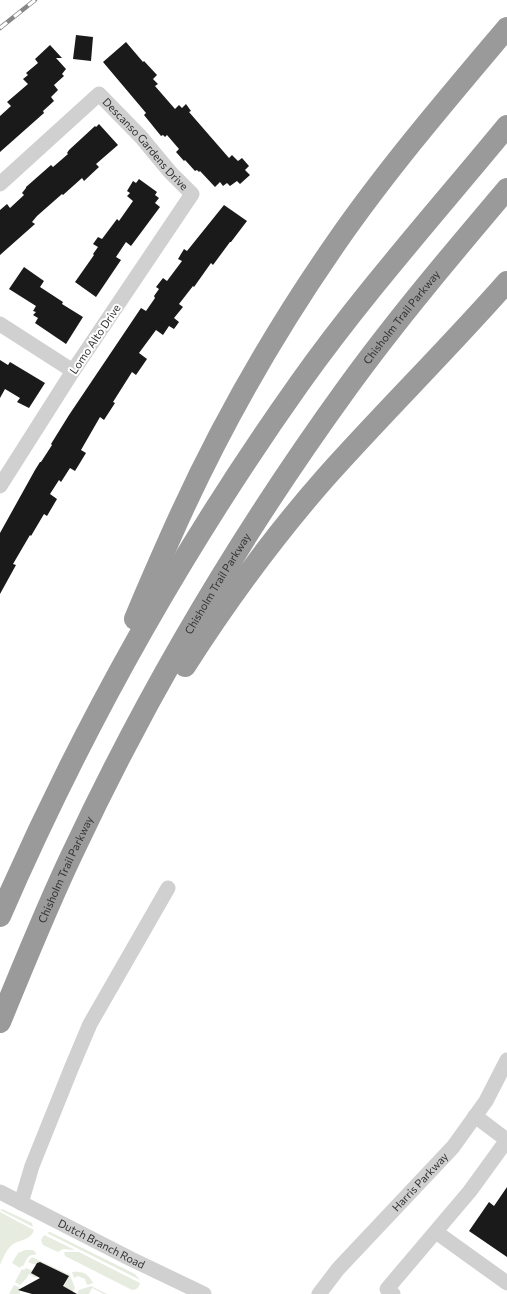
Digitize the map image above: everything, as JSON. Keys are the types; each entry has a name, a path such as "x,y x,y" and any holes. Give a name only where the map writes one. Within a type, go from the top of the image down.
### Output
{"highway":[{"path":"0,916 29,851 82,741 170,537 213,449 269,347 348,226 416,136 507,28"},
{"path":"82,741 143,628 187,554 292,395 378,282 507,126"},
{"name":"Chisholm Trail Parkway","path":"2,1018 44,916 74,850 131,736 196,618 270,499 328,414 387,334 507,189"},
{"path":"74,850 184,667 212,624 277,535 336,466 507,282"}],"street":[{"name":"Descanso Gardens Drive","path":"0,184 99,94 192,194"},
{"name":"Lomo Alto Drive","path":"0,486 74,371 192,194"},
{"path":"0,324 74,371"},
{"path":"21,1202 32,1166 90,1024 168,888"},
{"name":"Harris Parkway","path":"319,1294 338,1269 453,1147 486,1101 507,1060"},
{"path":"388,1292 470,1191 507,1141 475,1116"},
{"name":"Dutch Branch Road","path":"0,1192 131,1259 204,1294"},
{"path":"436,1232 507,1283"}],"shaded area":[{"path":"2,1209 32,1223 33,1227 0,1210"},
{"path":"0,1212 34,1230 30,1236 10,1247 0,1265"},
{"path":"50,1232 135,1274 140,1280 47,1233"},
{"path":"44,1235 75,1250 63,1249 58,1252 43,1245 41,1240"},
{"path":"25,1250 33,1250 36,1253 35,1255 29,1256 20,1268 12,1263 18,1253"},
{"path":"64,1252 79,1252 140,1283 139,1286 132,1290 65,1256"},
{"path":"32,1257 70,1275 75,1288 73,1291 60,1294 69,1276 40,1262 36,1265 28,1262"},
{"path":"26,1268 33,1271 32,1273 38,1277 34,1277 29,1274 20,1285 15,1282 22,1269 24,1270"},
{"path":"72,1272 84,1273 93,1283 87,1285 85,1279 78,1276 74,1278"},
{"path":"14,1285 19,1287 20,1294 9,1294"},
{"path":"91,1286 107,1294 92,1288 89,1294 77,1294 79,1290"}],"building":[{"path":"76,35 93,37 91,61 73,59"},
{"path":"126,42 143,62 144,61 157,75 153,79 158,84 155,86 175,109 179,105 182,108 186,104 191,111 189,112 229,158 232,155 238,161 242,158 249,166 245,170 250,175 240,184 237,181 230,186 227,183 223,186 220,182 215,187 200,171 195,171 185,160 184,161 176,152 179,149 167,135 165,137 163,135 161,136 144,115 146,113 103,62"},
{"path":"50,45 62,58 56,58 66,69 62,74 64,76 54,85 58,90 51,97 54,101 43,111 44,113 0,152 0,116 11,106 7,102 28,84 23,79 28,75 26,73 38,63 35,59"},
{"path":"99,124 118,145 96,164 99,167 84,181 82,178 37,216 32,222 35,224 0,255 0,210 7,204 10,208 24,195 22,193 26,187 51,165 53,167 68,154 67,153 69,150"},
{"path":"139,179 157,192 155,195 159,198 155,203 160,207 131,246 126,242 116,257 121,260 96,297 75,282 94,255 93,254 98,247 93,244 98,237 102,239 117,219 119,221 133,201 127,196 130,193 127,191 133,181 136,183"},
{"path":"224,205 247,221 213,265 211,263 194,287 193,286 179,304 183,307 174,318 179,322 174,329 169,326 163,335 156,330 139,353 147,359 136,375 132,372 113,402 115,403 104,420 100,417 81,450 86,453 75,471 70,468 61,482 59,480 50,494 57,499 47,516 44,514 31,536 30,535 13,564 16,565 0,594 0,533 35,470 52,445 51,444 69,415 141,308 146,311 159,289 156,287 163,278 167,281 182,261 178,259 184,249 187,251"},
{"path":"24,267 44,281 40,287 63,302 62,304 83,317 66,344 35,323 38,318 33,315 36,312 33,311 36,306 9,289"},
{"path":"0,360 8,365 10,362 45,383 29,408 17,402 20,398 5,389 0,398"},
{"path":"507,1187 507,1257 469,1231 489,1202 494,1206"},
{"path":"40,1262 69,1276 63,1286 77,1294 32,1294 18,1290 40,1278 31,1273 37,1263"}],"railway":[{"path":"0,28 35,0"}]}
